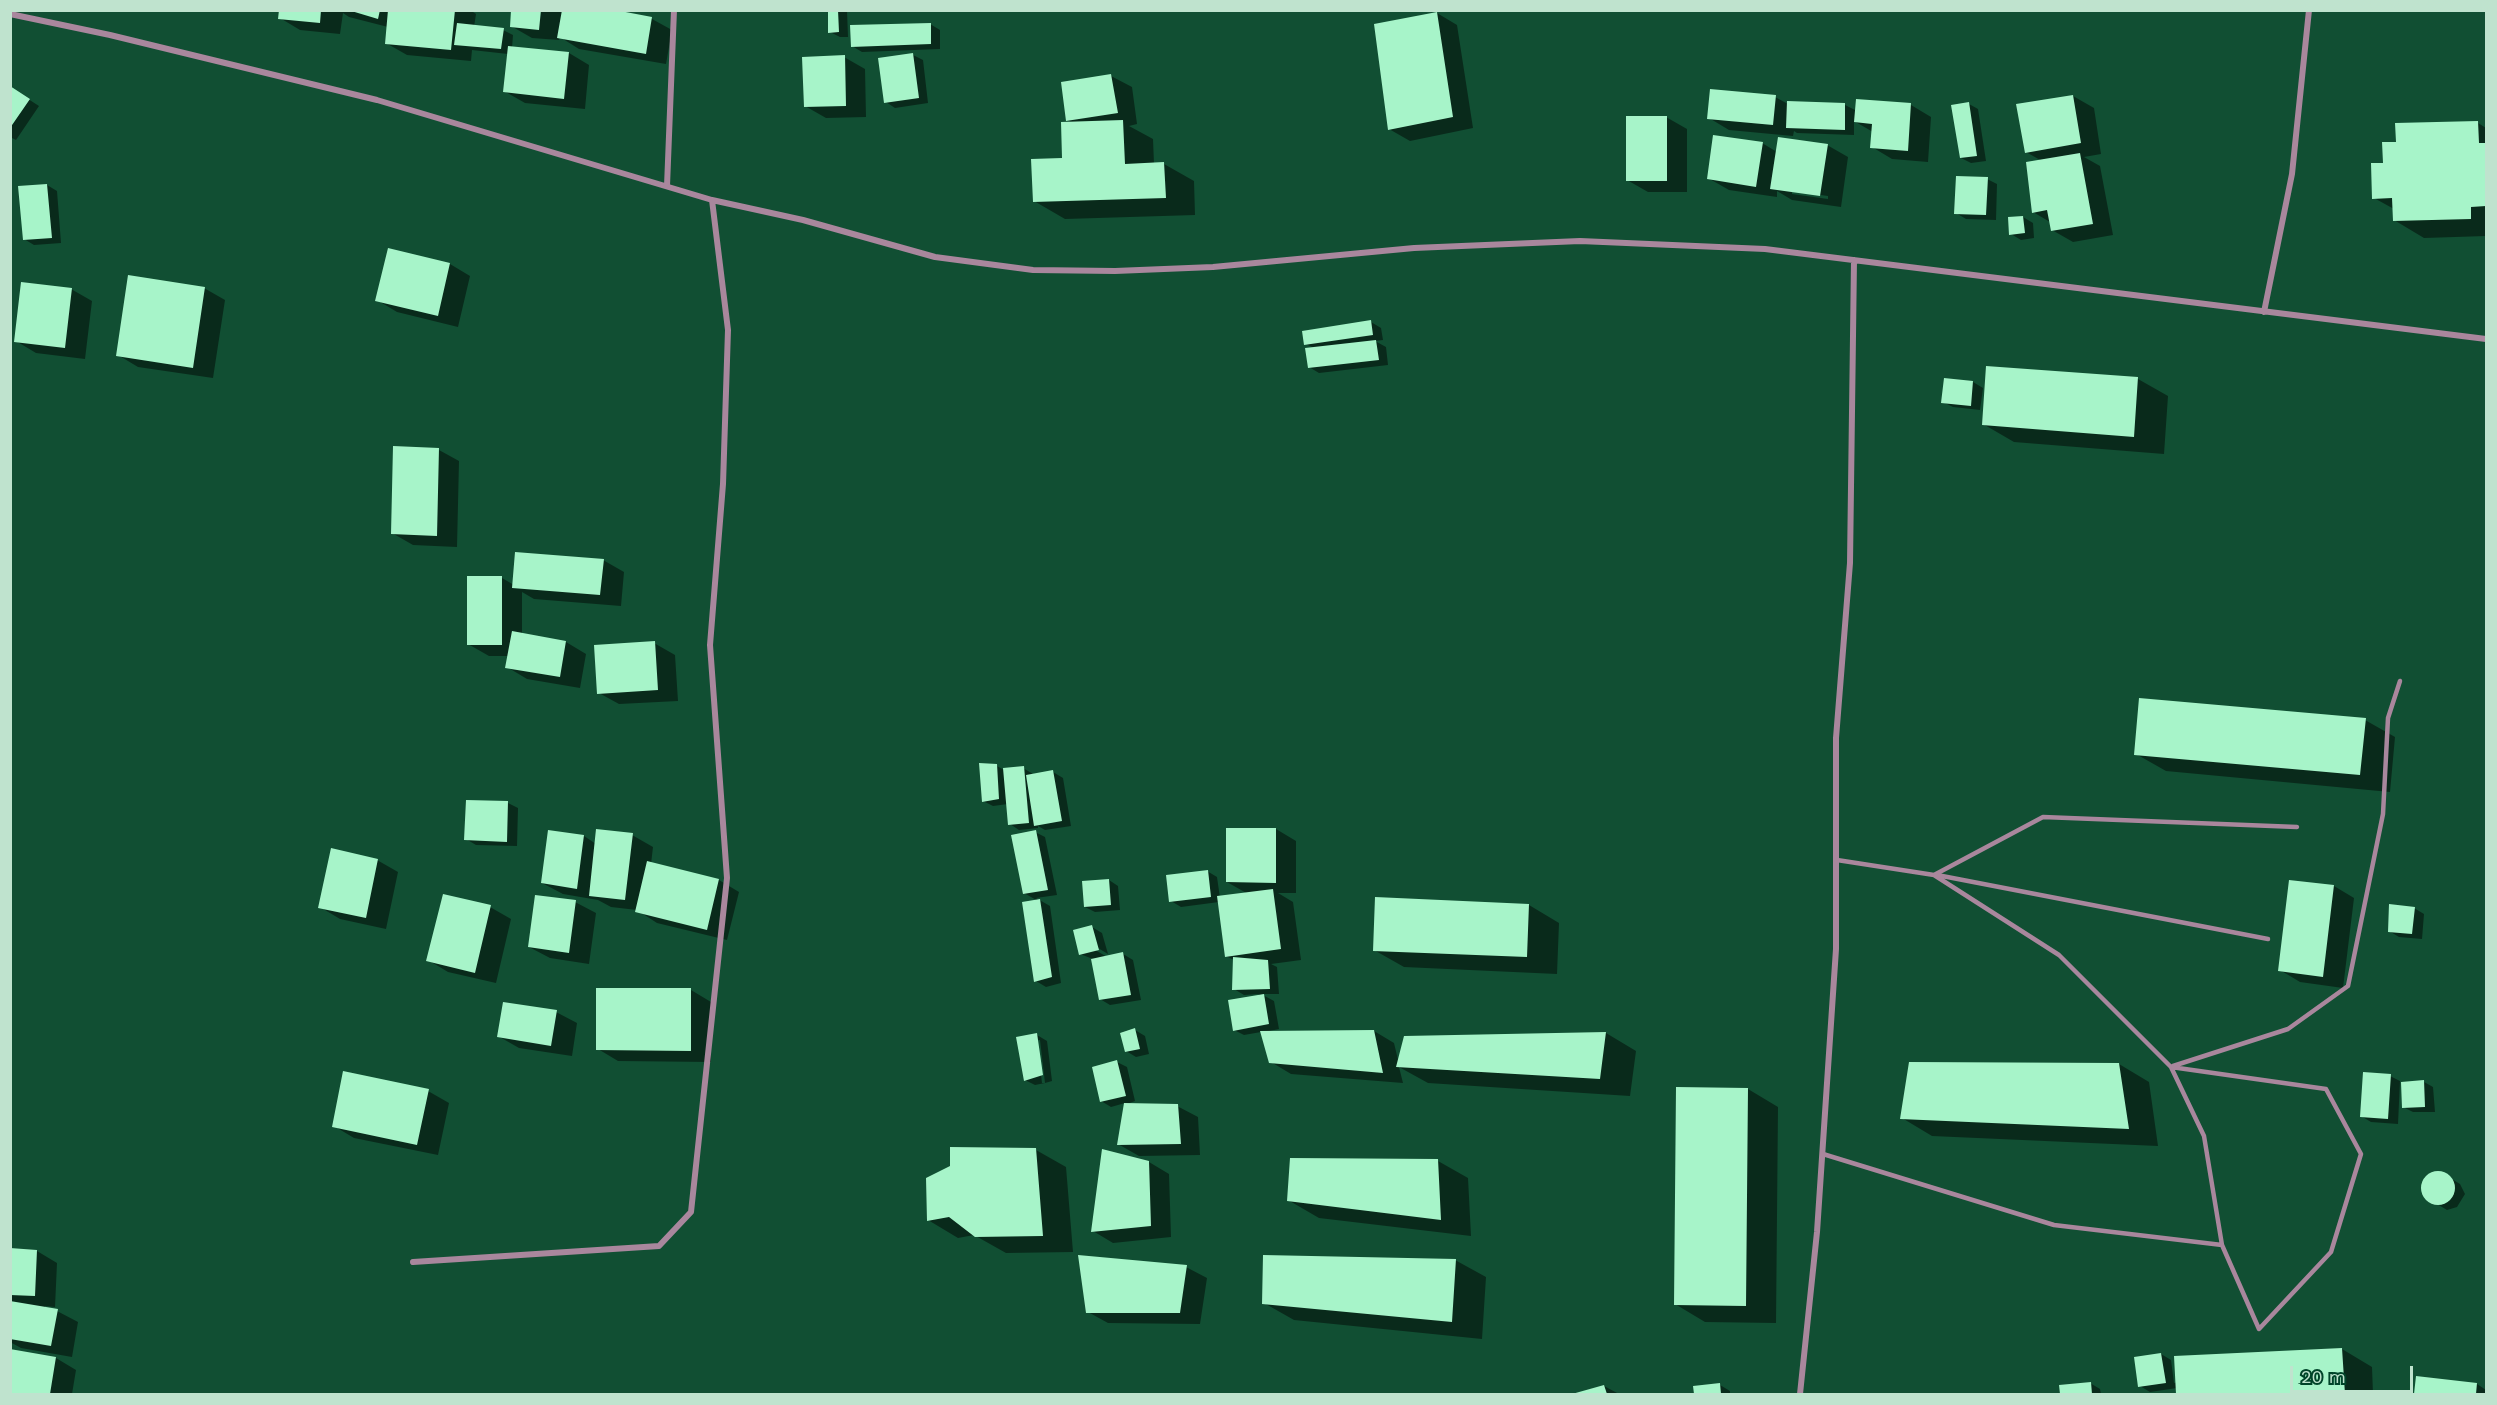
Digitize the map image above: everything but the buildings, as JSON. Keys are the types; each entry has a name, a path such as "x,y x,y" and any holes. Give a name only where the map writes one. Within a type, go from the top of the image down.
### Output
{"street":[{"path":"667,186 674,10"},
{"path":"2264,312 2292,174 2310,10"},
{"path":"10,14 110,35 377,100 712,200 803,220 935,257 1033,270 1115,272 1213,267 1414,248 1580,241 1765,249 2487,339"},
{"path":"413,1262 659,1246 691,1212 727,878 710,645 723,484 728,330 712,200"},
{"path":"1800,1395 1823,1154 1836,949 1836,738 1850,563 1854,260"}],"lane":[{"path":"2171,1067 2288,1029 2348,986 2383,814 2388,718 2400,681"},
{"path":"1934,874 2043,817 2297,827"},
{"path":"1837,860 1934,874 2268,939"},
{"path":"1934,874 2059,955 2171,1067 2204,1136 2222,1245 2259,1329 2331,1252 2361,1154 2326,1089 2171,1067"},
{"path":"1823,1154 2054,1225 2222,1245"}]}
